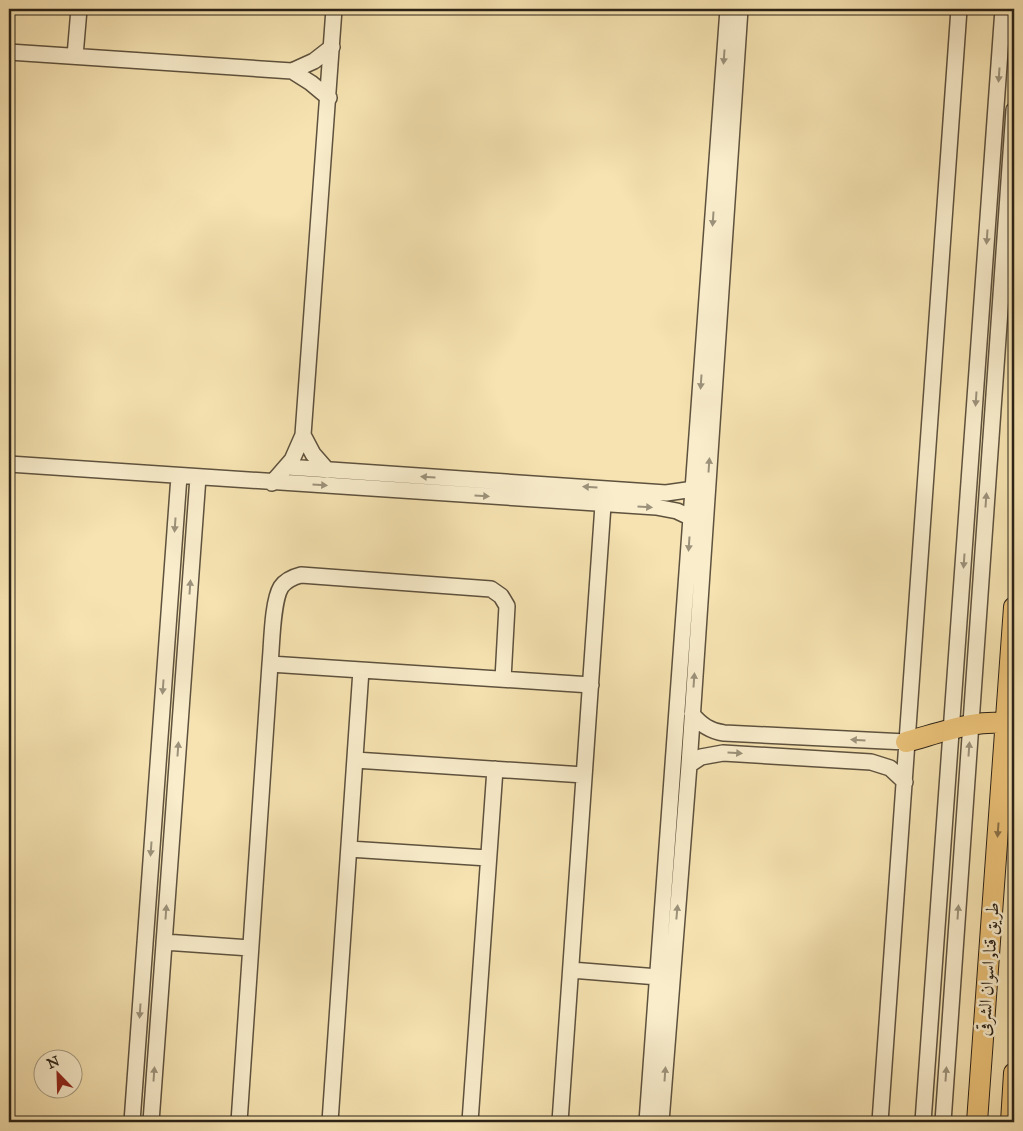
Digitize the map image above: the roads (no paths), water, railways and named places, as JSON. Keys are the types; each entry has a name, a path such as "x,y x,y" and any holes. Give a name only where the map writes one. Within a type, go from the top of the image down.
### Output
{"main road":[{"name":"طريق قنا, اسوان الشرقى","path":"977,1122 1010,716 1014,607"},
{"path":"906,742 1010,716"},
{"path":"1011,1122 1014,1072"}],"street":[{"path":"75,56 79,9"},
{"path":"272,482 287,467 297,452 304,435 334,9"},
{"path":"661,1122 689,765 704,525 700,488 728,9"},
{"path":"647,1122 691,516 700,488 740,9"},
{"path":"880,1122 959,9"},
{"path":"943,1122 961,727 1003,9"},
{"path":"9,52 292,70 314,61 332,47"},
{"path":"292,70 312,83 329,98"},
{"path":"923,1122 961,727 1014,110"},
{"path":"304,435 313,454 327,470"},
{"path":"9,464 663,508 691,516 704,525"},
{"path":"287,467 666,493 700,488"},
{"path":"132,1122 179,476"},
{"path":"151,1122 198,477"},
{"path":"560,1122 603,505"},
{"path":"239,1122 270,664 276,601 282,585 294,577 308,575 486,588 496,592 504,601 507,613 503,679"},
{"path":"270,664 591,685"},
{"path":"330,1122 361,670"},
{"path":"692,714 703,726 710,730 724,733 906,742"},
{"path":"689,765 701,757 723,753 871,762 890,768 904,782"},
{"path":"355,760 584,775"},
{"path":"470,1122 494,769"},
{"path":"349,849 488,858"},
{"path":"164,942 250,948"},
{"path":"571,970 658,977"},
{"path":"134,1093 153,1095"}]}
